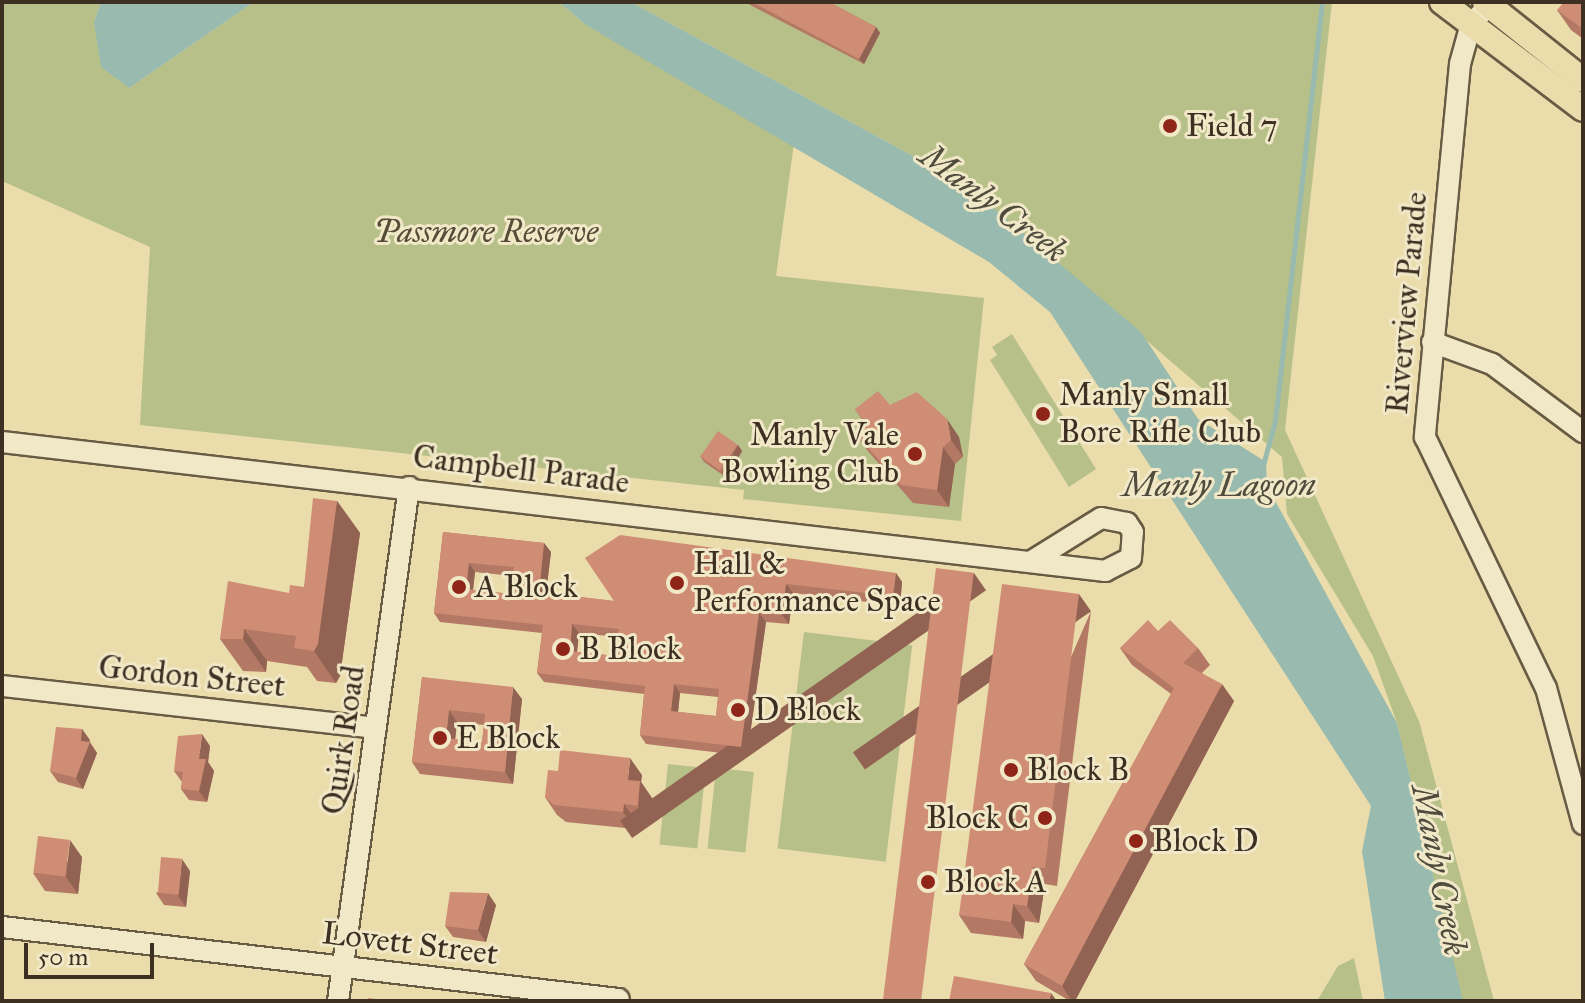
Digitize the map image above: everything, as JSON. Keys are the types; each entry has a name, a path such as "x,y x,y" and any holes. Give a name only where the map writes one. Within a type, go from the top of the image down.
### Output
{"main road":[{"path":"1442,2 1583,109"},
{"path":"1487,4 1583,80"}],"street":[{"name":"Riverview Parade","path":"1487,4 1471,24 1460,64 1425,437 1546,688 1583,824"},
{"path":"1432,342 1492,364 1583,432"},
{"name":"Campbell Parade","path":"2,442 409,487 1105,571 1120,570 1133,550 1133,532 1114,519 1089,523 1032,561"},
{"name":"Quirk Road","path":"338,1001 409,487"},
{"name":"Gordon Street","path":"2,686 376,728"},
{"name":"Lovett Street","path":"2,927 619,999"}],"green space":[{"name":"Passmore Reserve","path":"2,2 101,2 94,22 129,88 254,2 559,2 586,25 794,143 776,276 984,298 961,521 743,499 744,490 140,425 150,247 2,181"},
{"path":"631,2 1332,2 1285,430 1419,721 1494,1001 1462,1001 1397,723 1373,656 1287,514 1282,457 966,185"},
{"name":"Manly Small Bore Rifle Club","path":"1012,334 1096,469 1069,487 990,360 997,355 992,347"},
{"path":"804,632 912,645 886,862 777,848"},
{"path":"668,764 706,768 697,849 660,845"},
{"path":"716,768 754,772 745,853 708,849"},
{"path":"1354,958 1363,1001 1317,1001 1338,966"}],"water":[{"path":"101,2 254,2 129,88 101,67 94,22"},
{"name":"Manly Lagoon","path":"559,2 631,2 966,185 1141,332 1198,419 1266,462 1267,486 1397,723 1463,1001 1385,1001 1362,851 1371,806 1050,312 989,262 586,25"}],"building":[{"path":"752,2 829,2 876,27 859,59"},
{"path":"1564,2 1583,2 1583,29 1557,10"},
{"name":"Manly Vale Bowling Club","path":"878,391 890,405 917,392 947,419 951,440 943,447 937,490 901,485 855,433 866,424 855,409"},
{"path":"718,431 738,445 720,470 700,456"},
{"path":"313,498 337,501 318,644 314,651 294,648 296,636 244,629 243,639 220,639 228,581 289,593 290,585 304,587"},
{"path":"443,532 544,543 539,592 614,601 585,558 620,535 896,573 893,596 786,584 782,615 759,613 741,747 640,735 645,686 537,673 543,625 434,613","holes":["469,563 514,567 511,594 466,589","572,624 619,629 616,656 570,651","674,684 719,689 716,716 671,711"]},
{"name":"Block A","path":"936,568 974,573 921,1001 883,1001"},
{"path":"1002,584 1079,594 1045,868 1033,867 1027,906 1013,904 1011,922 959,915"},
{"path":"1148,620 1158,631 1170,620 1198,648 1183,663 1222,684 1062,986 1024,964 1174,688 1120,648"},
{"name":"E Block","path":"422,677 513,687 505,772 412,762","holes":["449,710 485,714 482,742 446,738"]},
{"path":"56,727 82,729 81,741 90,742 76,778 50,771"},
{"path":"202,734 199,759 206,759 199,791 181,789 183,772 174,771 178,736"},
{"path":"560,750 630,758 628,780 640,781 638,806 624,804 623,812 554,805 545,797 548,770 558,771"},
{"path":"38,836 70,840 65,877 33,873"},
{"path":"161,857 182,859 179,895 158,893"},
{"path":"450,892 488,893 478,930 445,926"},
{"path":"954,976 1051,993 1049,1001 949,1001"}],"waterway":[{"path":"1263,465 1275,421 1322,2"}],"place":[{"name":"Field 7","path":"1170,126"},
{"name":"Manly Small Bore Rifle Club","path":"1043,414"},
{"name":"Manly Vale Bowling Club","path":"915,454"},
{"name":"Hall & Performance Space","path":"677,583"},
{"name":"A Block","path":"459,587"},
{"name":"B Block","path":"563,649"},
{"name":"D Block","path":"738,710"},
{"name":"E Block","path":"440,738"},
{"name":"Block B","path":"1011,770"},
{"name":"Block C","path":"1045,818"},
{"name":"Block D","path":"1136,841"},
{"name":"Block A","path":"928,882"}],"water label":[{"name":"Manly Creek","path":"994,203"},
{"name":"Manly Creek","path":"1440,870"}]}
